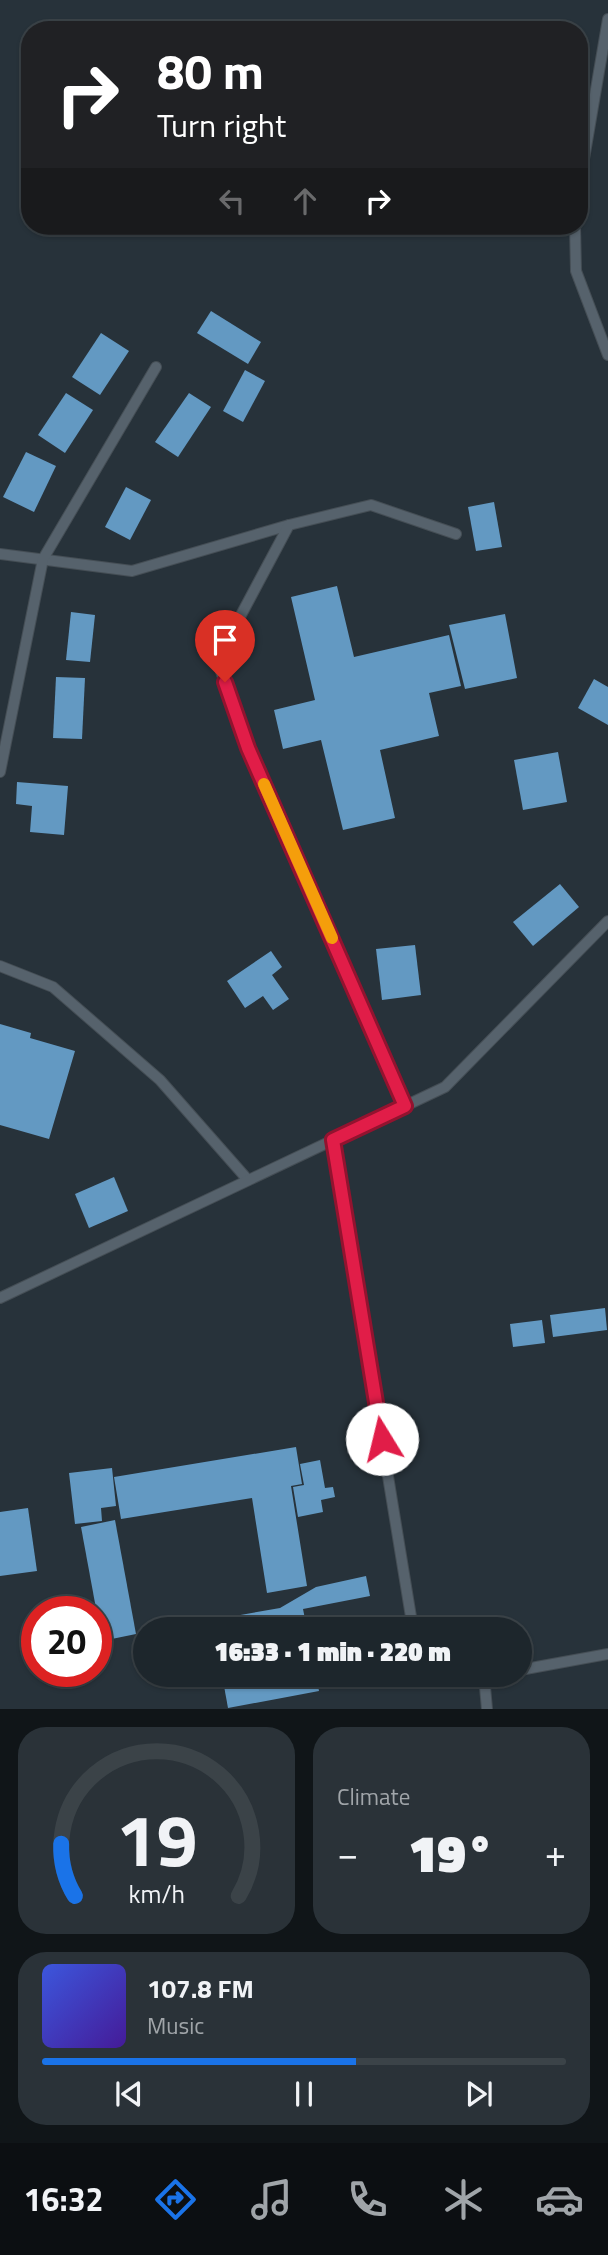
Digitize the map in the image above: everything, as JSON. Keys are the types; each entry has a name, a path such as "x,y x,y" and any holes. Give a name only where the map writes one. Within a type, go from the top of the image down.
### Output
{"lane":[{"path":"588,136 608,19"},
{"path":"575,235 576,271 608,355"},
{"path":"0,772 43,559 156,367"},
{"path":"0,554 132,571 289,525 371,505 456,534"},
{"path":"289,525 217,660 248,748 405,1106"},
{"path":"0,1298 445,1087 608,921"},
{"path":"0,966 53,987 160,1080 248,1180"},
{"path":"333,1140 411,1617"},
{"path":"532,1668 608,1654"},
{"path":"488,1687 488,1709"}],"building":[{"path":"211,311 261,342 248,364 197,333"},
{"path":"101,333 129,351 100,395 72,377"},
{"path":"245,370 265,381 243,422 223,411"},
{"path":"66,393 93,410 65,453 38,435"},
{"path":"189,393 211,407 178,457 155,442"},
{"path":"26,452 56,466 34,512 3,497"},
{"path":"126,487 151,500 130,540 105,527"},
{"path":"494,502 502,547 476,551 468,507"},
{"path":"337,586 354,657 449,635 461,686 429,693 439,736 380,750 395,818 343,830 321,740 283,749 274,710 315,700 291,597"},
{"path":"71,612 95,615 90,662 66,660"},
{"path":"505,614 517,678 465,689 449,625"},
{"path":"56,677 85,678 82,739 53,738"},
{"path":"594,679 608,687 608,725 578,708"},
{"path":"558,752 567,802 523,810 514,760"},
{"path":"17,782 68,786 64,835 30,832 32,806 16,804"},
{"path":"560,884 579,907 533,946 513,922"},
{"path":"415,945 421,995 382,1000 376,949"},
{"path":"271,951 282,967 272,975 289,999 273,1010 263,996 245,1008 227,981"},
{"path":"0,1024 31,1033 30,1038 75,1051 49,1139 0,1125"},
{"path":"114,1177 128,1211 89,1228 75,1194"},
{"path":"605,1308 607,1330 553,1337 550,1315"},
{"path":"542,1320 545,1343 513,1347 510,1324"},
{"path":"296,1447 302,1484 291,1486 307,1586 267,1593 252,1498 121,1519 114,1477"},
{"path":"320,1460 325,1488 333,1487 335,1497 321,1500 323,1512 298,1517 293,1487 304,1485 300,1464"},
{"path":"112,1468 116,1506 101,1508 102,1521 75,1524 69,1473"},
{"path":"28,1508 37,1571 0,1576 0,1512"},
{"path":"115,1520 133,1618 133,1635 112,1639 112,1596 94,1596 81,1527"},
{"path":"366,1576 370,1596 303,1609 305,1617 229,1617 280,1608 316,1587"},
{"path":"224,1687 318,1687 319,1691 228,1708"}],"slow traffic":[{"path":"264,784 332,938"}],"route":[{"path":"225,682 248,748 405,1106 333,1140 382,1439"}]}
